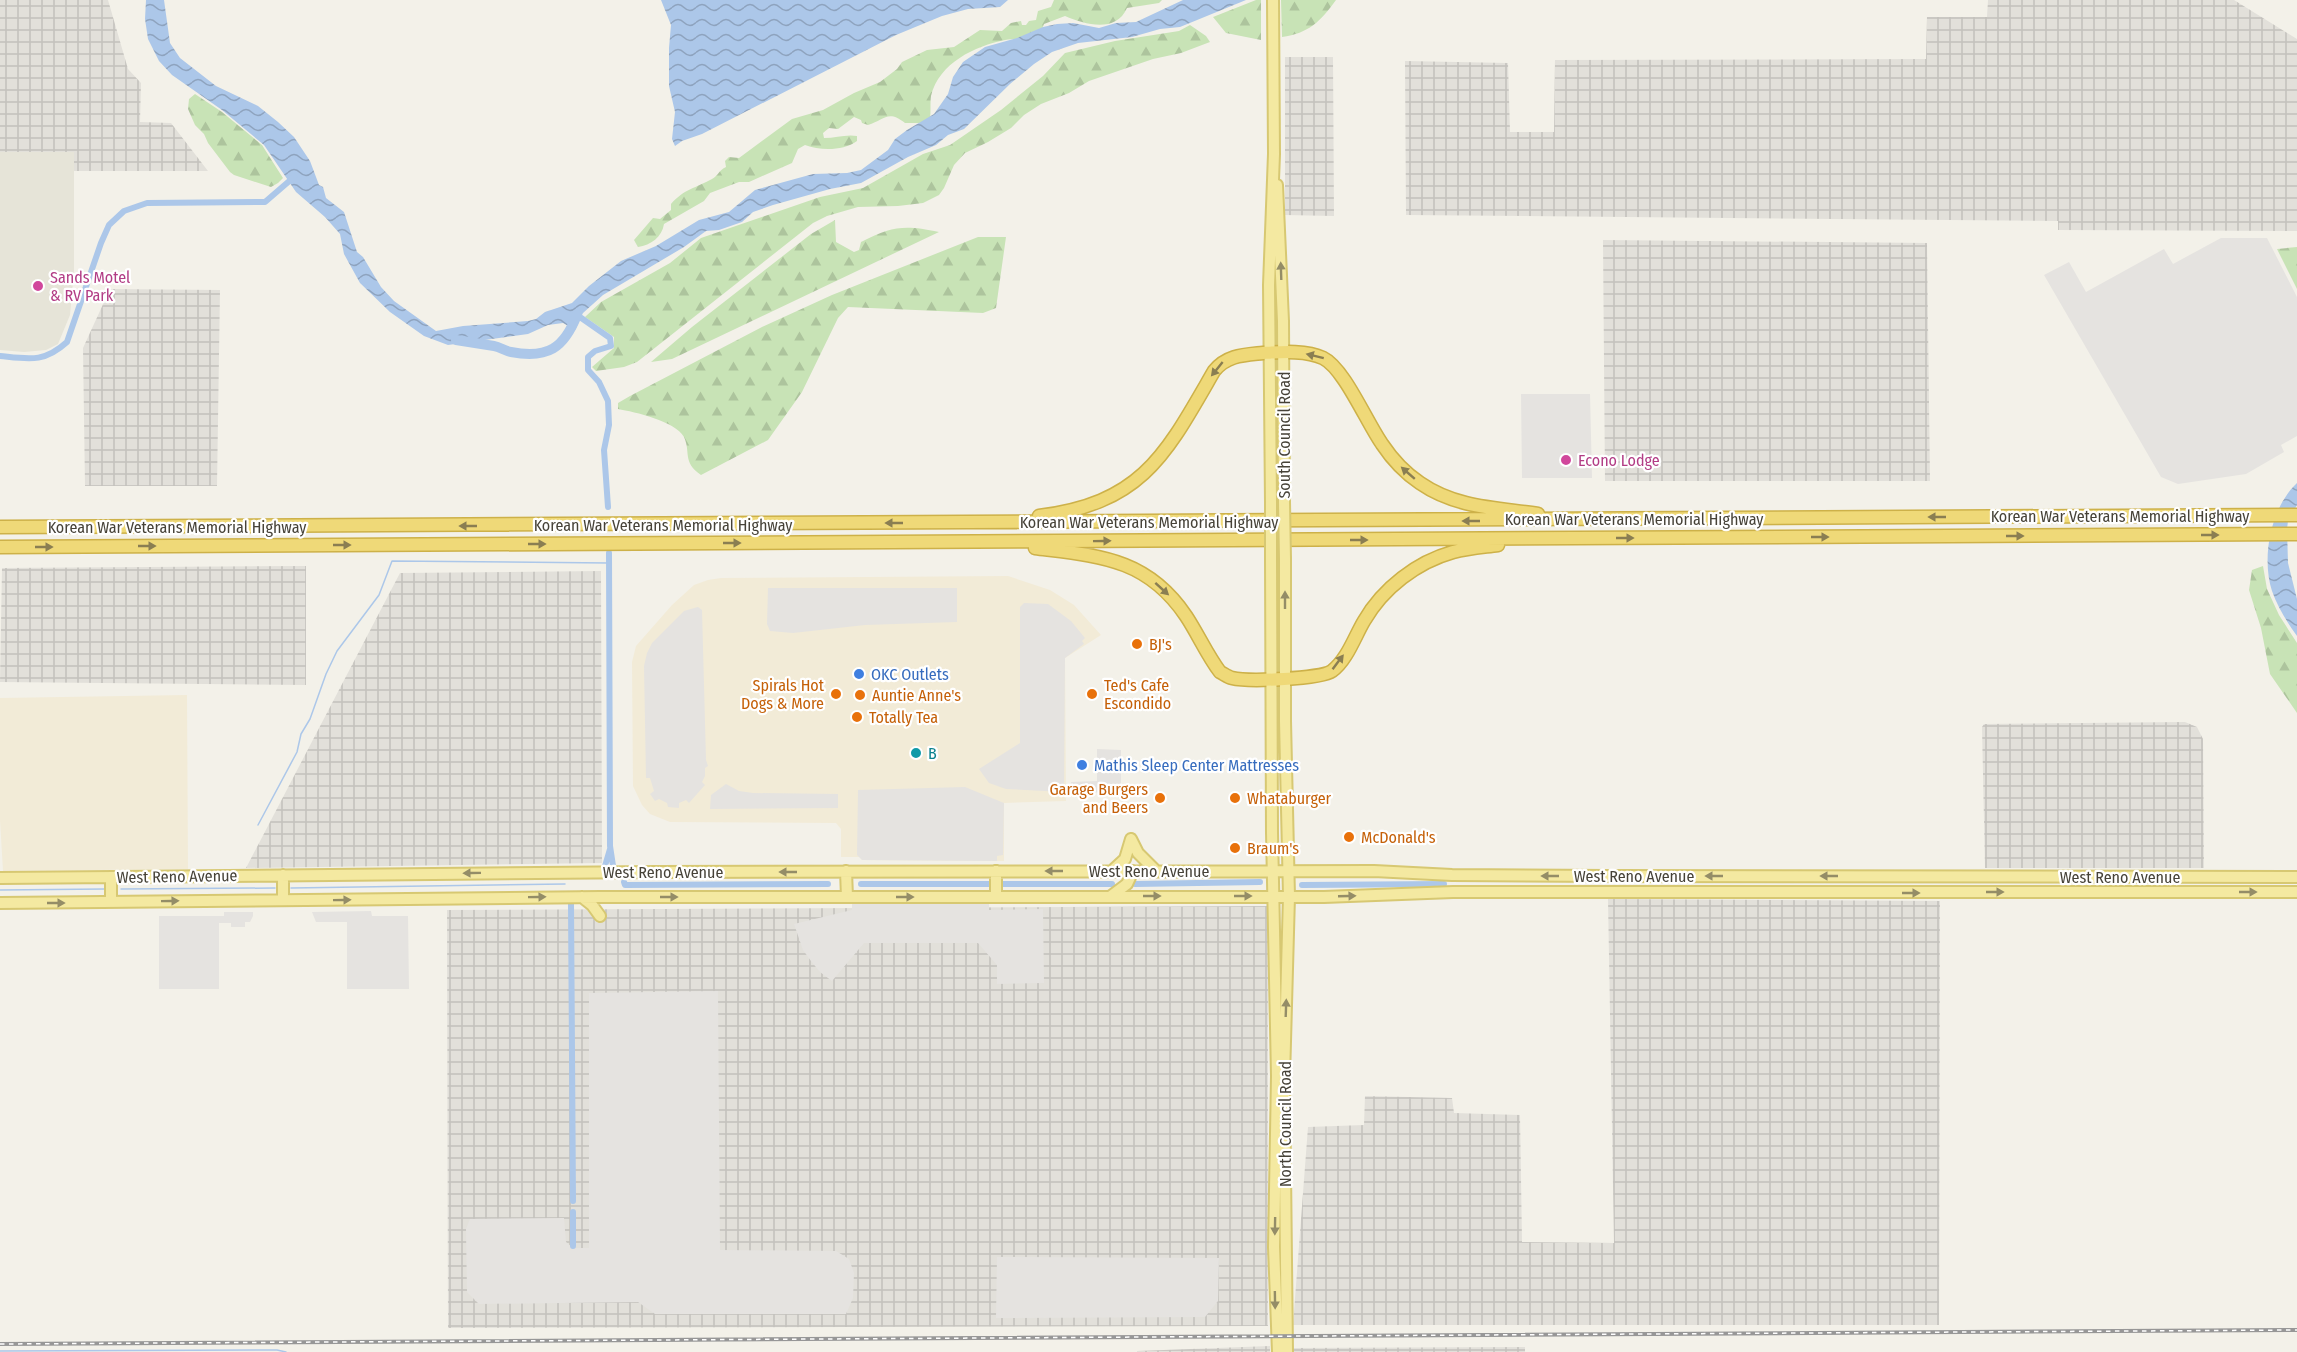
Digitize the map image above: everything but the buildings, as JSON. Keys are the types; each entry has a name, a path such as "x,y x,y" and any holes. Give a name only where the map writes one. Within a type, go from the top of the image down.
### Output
{"highway":[{"path":"986,523 1076,511 1116,494 1143,474 1161,456 1214,371 1222,362 1239,355 1270,353 1316,355 1334,366 1388,452 1403,470 1427,488 1471,506 1572,520"},
{"name":"Korean War Veterans Memorial Highway","path":"0,528 2297,515"},
{"path":"0,520 60,528"},
{"name":"Korean War Veterans Memorial Highway","path":"0,547 2297,534"},
{"path":"981,542 1080,553 1125,564 1152,580 1174,601 1220,672 1233,678 1286,678 1318,677 1333,670 1377,603 1396,583 1418,567 1452,552 1532,538"}],"main road":[{"name":"South Council Road","path":"1273,0 1274,154 1269,285 1273,872"},
{"name":"South Council Road","path":"1274,154 1280,222 1283,353 1285,741 1289,896"},
{"path":"1272,723 1282,729 1285,741"},
{"path":"1272,766 1286,766"},
{"path":"1112,871 1125,859 1131,839 1138,853 1156,871"},
{"path":"846,871 847,897"},
{"name":"West Reno Avenue","path":"0,878 846,871 1376,872 1609,876 2297,877"},
{"path":"996,871 996,897"},
{"path":"1111,896 1127,884 1133,871"},
{"name":"North Council Road","path":"1273,872 1277,1085 1274,1247 1278,1352"},
{"path":"283,875 283,900"},
{"path":"1452,875 1453,892"},
{"path":"1609,876 1609,892"},
{"path":"1937,876 1937,892"},
{"path":"111,877 111,902"},
{"path":"2199,877 2199,892"},
{"name":"West Reno Avenue","path":"0,903 582,897 1289,896 1453,892 2297,892"},
{"name":"North Council Road","path":"1287,1352 1284,1078 1289,896"},
{"path":"582,897 600,916"}],"shaded area":[{"path":"0,0 108,0 128,69 141,83 140,122 171,123 208,171 74,171 74,152 0,152"},
{"path":"1988,0 2234,0 2297,39 2297,231 2058,230 2058,221 1406,215 1405,61 1508,63 1510,132 1554,132 1555,60 1926,59 1927,17 1987,17"},
{"path":"1285,57 1333,57 1334,216 1285,215"},
{"name":"Sands Motel & RV Park","path":"0,152 74,152 74,271 70,315 58,344 46,350 24,352 0,350"},
{"path":"2221,238 2267,238 2297,297 2297,436 2281,445 2284,452 2246,474 2178,484 2161,477 2044,275 2069,262 2086,292 2164,249 2173,264"},
{"path":"1603,240 1927,243 1930,481 1605,481"},
{"path":"110,289 220,290 217,486 85,486 83,348"},
{"path":"1521,394 1590,394 1592,478 1522,478"},
{"path":"306,566 306,685 0,682 2,568"},
{"path":"601,571 602,863 246,868 400,573"},
{"path":"1008,576 1050,590 1074,605 1101,635 1065,658 1066,801 1004,803 1004,861 862,860 861,857 841,857 841,829 836,823 670,822 650,814 642,805 633,786 632,662 636,646 672,605 694,585 721,578"},
{"path":"768,588 957,588 957,622 865,625 793,633 770,631 767,624"},
{"path":"1024,603 1048,604 1071,621 1085,638 1082,641 1084,644 1065,658 1064,792 1006,789 989,783 979,769 1020,743 1020,607"},
{"path":"698,607 702,610 708,766 705,768 702,782 705,785 689,803 686,800 679,803 679,808 668,807 667,803 659,799 655,801 650,794 654,791 650,778 646,778 644,666 652,643 684,611"},
{"path":"187,695 188,869 3,871 0,820 0,698"},
{"path":"2185,722 2197,727 2203,739 2204,868 1985,868 1982,727 1984,724"},
{"path":"1097,749 1121,750 1121,793 1072,792 1071,782 1097,781"},
{"path":"726,784 739,791 753,793 838,794 838,808 710,809 711,795"},
{"path":"965,787 1004,803 1003,855 997,856 997,861 862,860 857,855 858,790"},
{"path":"1608,899 1940,901 1939,1325 1293,1325 1308,1127 1364,1125 1365,1096 1452,1098 1454,1113 1520,1115 1522,1242 1614,1243"},
{"path":"852,902 989,903 989,910 1043,909 1044,983 997,984 997,965 978,943 864,943 832,981 820,972 803,950 794,924 852,910"},
{"path":"1268,906 1268,1326 448,1328 447,910"},
{"path":"371,911 372,916 408,916 409,989 347,989 347,922 316,922 312,912"},
{"path":"224,912 253,912 253,916 250,922 245,922 245,927 231,927 231,923 219,923 219,989 159,989 159,916 224,916"},
{"path":"718,991 720,1250 836,1251 849,1259 854,1273 853,1298 846,1314 655,1314 638,1302 479,1304 467,1292 466,1229 470,1219 564,1218 566,1242 573,1248 589,1248 589,993"},
{"path":"997,1257 1219,1258 1218,1301 1205,1317 996,1318"},
{"path":"1270,1346 1270,1352 1137,1352 1137,1351"},
{"path":"1525,1347 1525,1352 1293,1352 1292,1348"}],"green space":[{"path":"1054,0 1162,0 1159,3 1127,8 1122,16 1108,24 1091,24 1065,16 1044,24 1042,31 1033,37 1005,40 971,52 950,65 935,84 931,96 930,119 923,123 905,123 890,116 868,125 854,117 838,129 829,128 823,133 824,138 857,136 857,141 845,147 832,149 805,145 798,149 792,163 749,182 739,182 710,193 704,201 664,224 655,240 638,247 634,240 653,218 660,219 671,210 671,204 685,192 714,178 726,167 725,161 729,157 739,158 792,119 823,110 880,82 897,69 902,62 927,50 954,47 980,30 1002,31 1011,23 1021,21 1022,25 1026,25 1029,21 1036,20 1038,11 1051,7"},
{"path":"1261,0 1261,40 1226,33 1213,17"},
{"path":"1281,0 1336,0 1313,25 1300,33 1282,37"},
{"path":"1190,25 1206,36 1210,42 1089,81 1069,93 1041,104 1024,115 1011,128 965,153 954,165 939,195 923,203 858,207 827,216 813,223 637,362 624,367 596,371 592,367 614,348 614,337 585,317 601,302 670,263 701,238 820,197 863,188 923,154 950,145 1001,110 1043,76 1065,53 1115,41 1179,31"},
{"path":"195,94 222,112 262,145 283,178 278,183 271,187 230,172 204,134 195,125 188,109 189,99"},
{"path":"835,220 836,242 854,252 859,250 861,242 899,228 939,232 672,359 651,362 811,234"},
{"path":"978,237 1006,237 996,308 983,313 848,307 838,318 802,392 768,440 701,475 691,466 686,442 679,431 654,418 618,409 618,403 630,396 762,327 832,295"},
{"path":"2297,247 2297,289 2277,249"},
{"path":"2263,566 2267,589 2279,615 2297,643 2297,713 2270,674 2261,628 2249,590 2252,570"}],"water":[{"path":"146,0 164,0 170,43 180,58 216,86 258,106 294,137 310,161 326,198 344,212 357,252 363,257 381,287 394,301 436,331 536,319 545,312 572,303 589,286 621,261 656,246 699,220 729,212 755,190 813,174 847,173 861,170 888,150 895,139 934,114 948,94 953,77 963,62 985,47 1057,24 1073,23 1099,28 1116,23 1136,22 1183,0 1246,0 1180,27 1160,29 1132,37 1078,43 1052,52 1010,84 964,129 948,135 936,145 908,157 861,183 773,205 753,212 742,222 719,230 706,231 684,247 603,295 583,313 575,330 563,323 548,325 528,334 448,345 424,336 390,312 360,283 344,254 340,234 325,217 296,192 264,145 222,110 172,75 159,61 148,39 145,19"},
{"path":"661,0 1008,0 1000,7 968,9 942,16 896,35 675,146 672,139 675,112 669,86 671,25"},
{"path":"2297,483 2297,505 2288,521 2287,529 2288,563 2297,599 2297,636 2283,615 2272,591 2268,548 2281,505"}],"waterway":[{"path":"0,356 36,358 59,349 67,342 101,243 109,225 124,211 147,203 265,202 294,177"},
{"path":"577,315 610,338 611,346 595,351 588,357 588,370 599,382 608,401 609,425 604,450 608,507"},
{"path":"456,340 524,354 545,352 560,343 577,315"},
{"path":"609,553 610,846 613,866"},
{"path":"258,825 297,752 301,734 310,719 337,651 379,595 392,561 609,563"},
{"path":"605,866 610,849"},
{"path":"624,882 625,885 828,884"},
{"path":"1135,884 1260,882"},
{"path":"291,888 565,884"},
{"path":"861,884 990,884"},
{"path":"1003,884 1112,884"},
{"path":"1302,885 1444,884"},
{"path":"121,889 275,888"},
{"path":"0,890 105,889"},
{"path":"571,904 573,1201"},
{"path":"573,1212 573,1246"},
{"path":"0,1351 277,1350 286,1352"}],"railway":[{"path":"0,1344 2297,1330"}],"place":[{"name":"Sands Motel & RV Park","path":"38,286"},
{"name":"Econo Lodge","path":"1566,460"},
{"name":"BJ's","path":"1137,644"},
{"name":"OKC Outlets","path":"859,674"},
{"name":"Spirals Hot Dogs & More","path":"836,694"},
{"name":"Ted's Cafe Escondido","path":"1092,694"},
{"name":"Auntie Anne's","path":"860,695"},
{"name":"Totally Tea","path":"857,717"},
{"name":"B","path":"916,753"},
{"name":"Mathis Sleep Center Mattresses","path":"1082,765"},
{"name":"Garage Burgers and Beers","path":"1160,798"},
{"name":"Whataburger","path":"1235,798"},
{"name":"McDonald's","path":"1349,837"},
{"name":"Braum's","path":"1235,848"}]}
